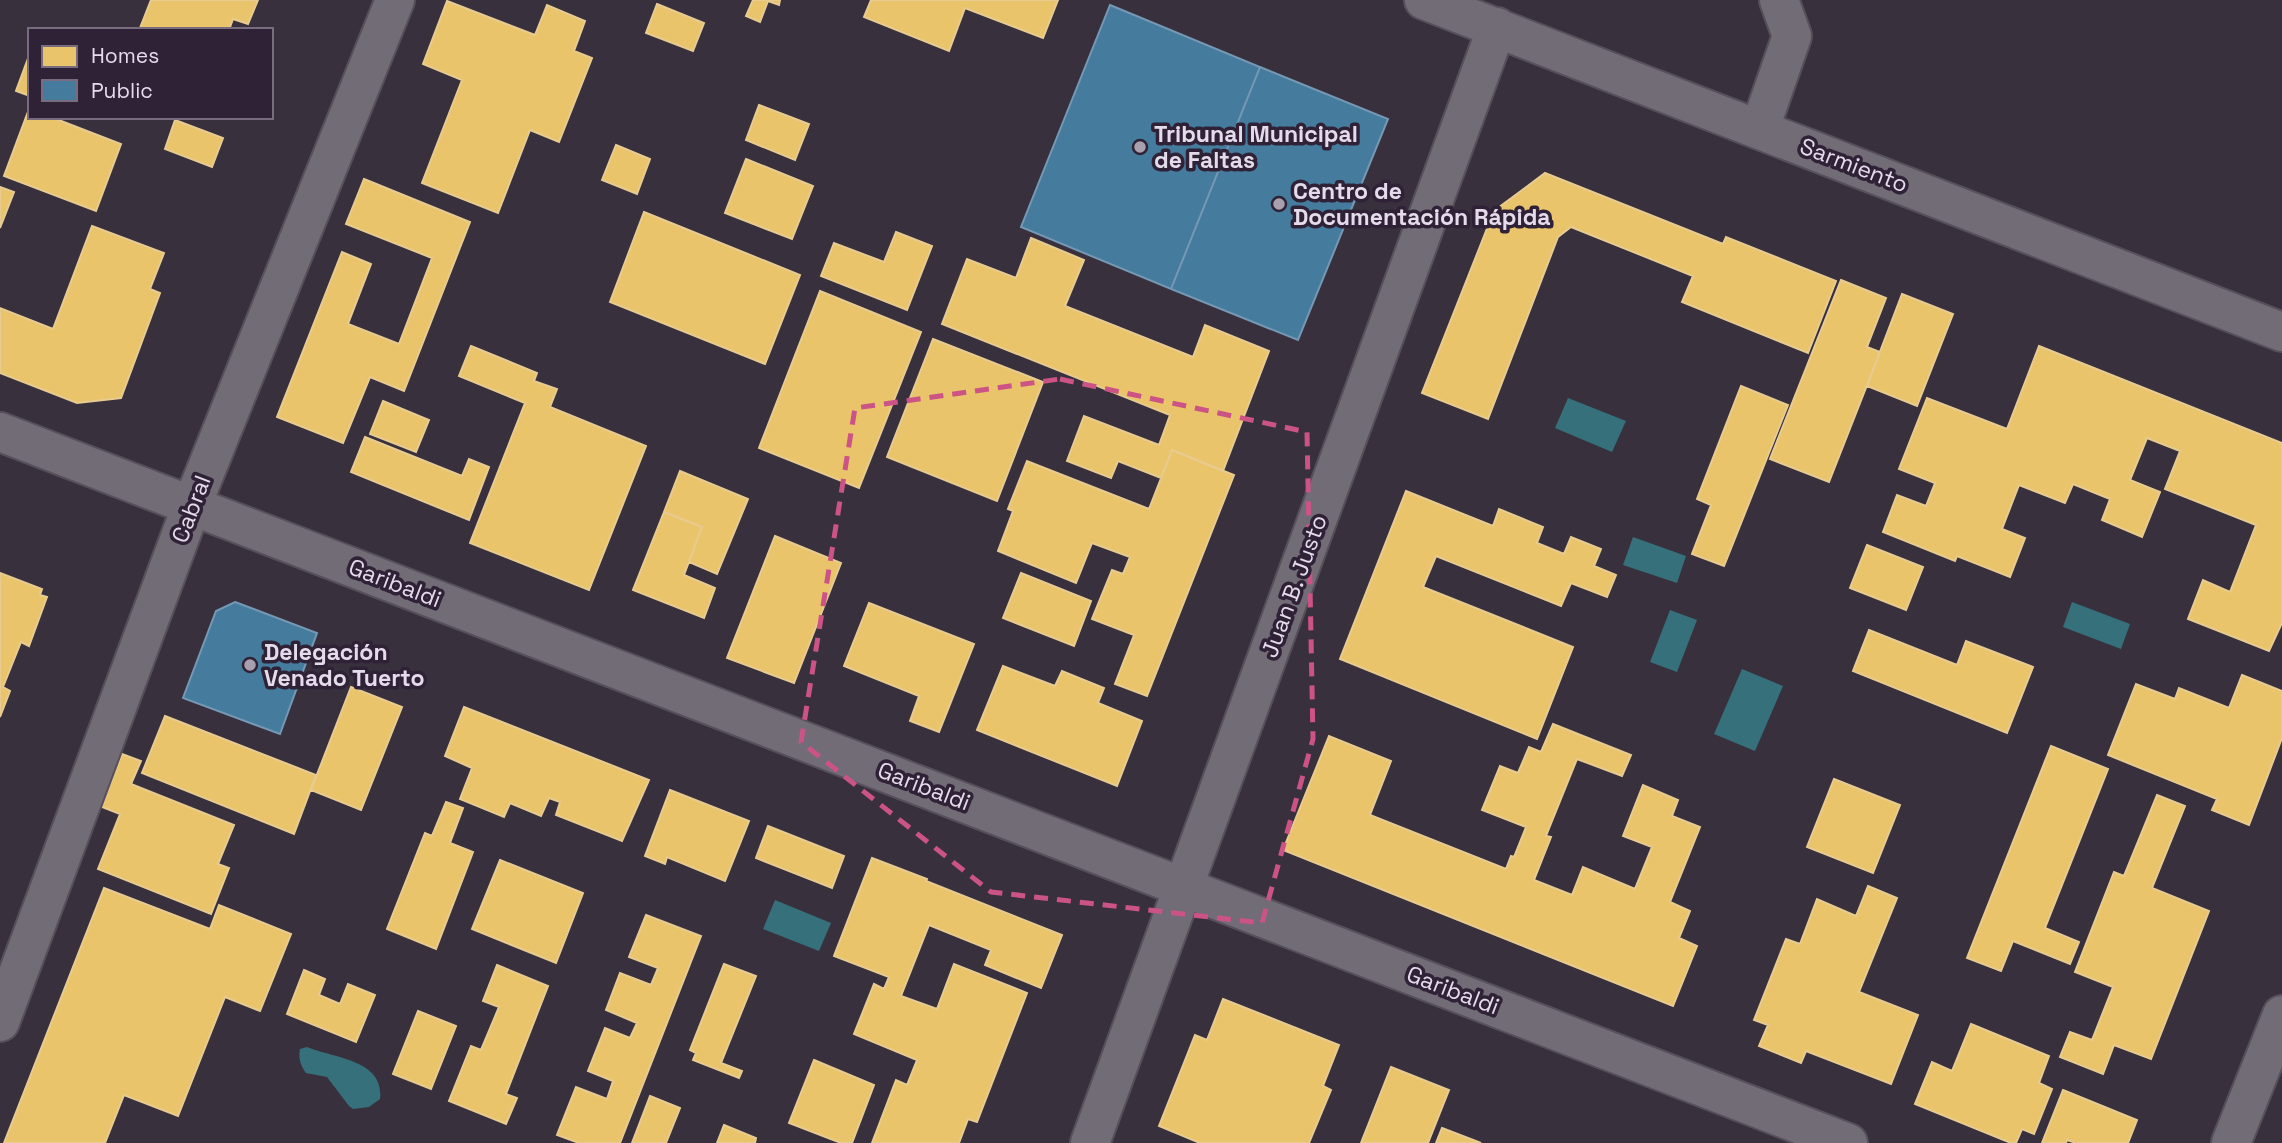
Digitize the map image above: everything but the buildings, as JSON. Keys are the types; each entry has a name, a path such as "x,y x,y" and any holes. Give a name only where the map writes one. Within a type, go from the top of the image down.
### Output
{"street":[{"name":"Cabral","path":"0,1022 192,505 395,0"},
{"name":"Sarmiento","path":"1424,0 2282,332"},
{"path":"1760,128 1792,36 1779,0"},
{"name":"Juan B. Justo","path":"1090,1143 1497,27"},
{"name":"Garibaldi","path":"0,432 1847,1143"},
{"path":"2231,1143 2282,1015"}],"highlighted area":[{"path":"1060,379 1307,432 1313,739 1262,923 991,892 801,742 855,408"}],"water":[{"path":"1568,398 1626,421 1612,452 1555,428"},
{"path":"1633,537 1686,556 1677,583 1623,565"},
{"path":"2072,602 2130,624 2121,649 2063,627"},
{"path":"1670,610 1697,620 1677,672 1650,662"},
{"path":"1742,669 1783,686 1755,751 1714,734"},
{"path":"775,900 831,923 819,951 763,929"},
{"path":"307,1047 366,1068 379,1086 380,1099 369,1107 353,1109 327,1077 306,1073 300,1062 299,1052"}],"place":[{"name":"Tribunal Municipal de Faltas","path":"1140,147"},
{"name":"Centro de Documentación Rápida","path":"1279,204"},
{"name":"Delegación Venado Tuerto","path":"250,665"}]}
